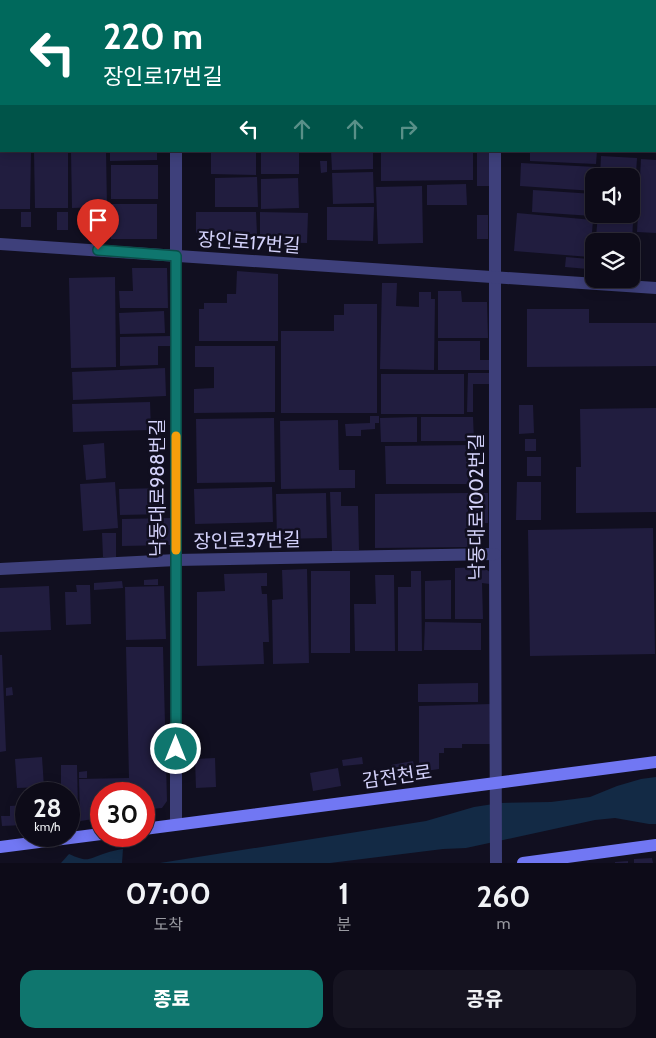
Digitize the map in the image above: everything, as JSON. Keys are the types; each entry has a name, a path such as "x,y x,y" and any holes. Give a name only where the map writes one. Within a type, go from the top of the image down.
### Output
{"street":[{"name":"낙동대로988번길","path":"176,152 176,824"},
{"name":"낙동대로1002번길","path":"496,152 494,554 496,860"},
{"name":"장인로17번길","path":"0,244 656,288"},
{"name":"장인로37번길","path":"0,569 176,560 494,554"},
{"name":"감전천로","path":"155,827 496,786 656,762"},
{"path":"0,847 90,835"},
{"path":"523,863 656,845"}],"water":[{"path":"656,777 656,824 615,818 595,820 466,848 443,849 330,863 160,863 426,821 474,807 500,803 551,802 590,797 617,786"},
{"path":"123,849 122,863 61,863 69,854 88,859"}],"building":[{"path":"0,152 31,152 30,209 0,209"},
{"path":"34,152 68,152 68,208 35,208"},
{"path":"71,152 106,152 107,207 72,208"},
{"path":"110,152 157,152 157,160 110,161"},
{"path":"211,152 256,152 256,175 211,174"},
{"path":"261,152 299,152 299,174 261,174"},
{"path":"331,152 373,152 373,169 332,170"},
{"path":"381,152 473,152 473,180 381,181"},
{"path":"477,152 491,152 491,186 477,186"},
{"path":"530,152 597,152 596,164 530,161"},
{"path":"601,156 637,158 636,168 600,168"},
{"path":"641,159 656,160 656,233 637,232 637,223 640,223"},
{"path":"320,161 327,161 327,172 321,173"},
{"path":"521,163 596,167 585,168 585,190 520,186"},
{"path":"111,165 158,165 158,199 111,199"},
{"path":"373,172 374,203 333,204 332,173"},
{"path":"257,177 258,207 215,207 215,178"},
{"path":"298,178 299,208 261,209 261,179"},
{"path":"466,184 467,205 427,205 427,185"},
{"path":"422,186 423,243 378,244 376,187"},
{"path":"533,190 585,193 585,215 532,212"},
{"path":"111,204 157,204 157,239 111,239"},
{"path":"327,207 374,207 373,241 327,240"},
{"path":"96,211 106,211 106,228 96,228"},
{"path":"21,212 31,212 31,227 21,227"},
{"path":"57,212 68,212 68,230 57,230"},
{"path":"196,212 256,212 257,234 210,234 210,244 204,243 196,232"},
{"path":"260,212 308,213 307,243 260,242"},
{"path":"517,213 585,219 585,223 593,223 592,233 585,233 585,257 514,251"},
{"path":"477,215 488,215 488,239 477,239"},
{"path":"597,223 633,223 632,233 596,233"},
{"path":"566,257 585,259 585,269 565,267"},
{"path":"132,268 167,268 168,308 120,308 119,291 133,291"},
{"path":"237,271 278,274 278,341 199,341 199,309 204,309 204,303 227,303 227,294 236,294"},
{"path":"115,277 116,367 71,368 69,278"},
{"path":"382,283 397,283 396,306 419,307 419,292 431,292 431,299 435,299 434,370 380,369"},
{"path":"438,291 461,291 462,302 487,302 488,338 438,338"},
{"path":"344,304 377,304 377,413 281,413 281,331 334,331 334,315 344,315"},
{"path":"527,309 589,309 589,323 656,323 656,366 527,367"},
{"path":"164,311 165,333 120,334 119,313"},
{"path":"171,336 171,346 158,346 158,365 120,366 120,337"},
{"path":"438,341 480,341 480,360 489,360 489,370 438,370"},
{"path":"195,346 275,346 275,412 194,413 194,389 214,388 214,367 195,367"},
{"path":"165,368 166,396 73,400 72,372"},
{"path":"468,373 489,373 489,384 473,384 473,412 467,412"},
{"path":"381,374 464,374 464,414 381,414"},
{"path":"150,402 151,430 73,432 72,404"},
{"path":"519,405 533,405 534,433 519,434"},
{"path":"656,408 656,512 576,513 576,467 581,467 580,409"},
{"path":"370,416 379,416 379,423 375,423 375,429 361,430 361,436 346,436 345,424 370,423"},
{"path":"417,417 417,442 381,442 380,418"},
{"path":"421,417 473,417 474,441 421,441"},
{"path":"274,418 275,482 197,483 196,419"},
{"path":"338,420 339,470 355,470 355,488 281,489 280,421"},
{"path":"525,439 536,439 536,451 525,451"},
{"path":"104,443 106,478 86,480 83,445"},
{"path":"474,445 474,484 386,484 385,446"},
{"path":"527,457 541,457 541,476 527,476"},
{"path":"115,482 118,528 83,531 80,484"},
{"path":"517,482 541,482 541,520 516,520"},
{"path":"272,487 273,522 195,524 194,489"},
{"path":"165,488 166,514 120,515 119,489"},
{"path":"330,492 341,492 341,506 358,506 359,550 332,551"},
{"path":"326,493 327,538 277,539 276,494"},
{"path":"468,493 468,524 474,524 474,547 375,548 375,494"},
{"path":"471,493 488,493 488,523 472,523"},
{"path":"171,518 172,545 122,546 122,519"},
{"path":"653,528 655,654 530,656 528,530"},
{"path":"102,533 116,533 116,557 103,557"},
{"path":"482,567 490,572 490,584 482,583 483,619 455,619 455,568"},
{"path":"307,569 309,663 273,664 272,600 283,599 282,570"},
{"path":"311,571 350,571 350,653 311,653"},
{"path":"411,571 421,571 422,651 398,651 398,587 411,587"},
{"path":"267,573 267,586 261,586 262,594 267,594 269,642 263,642 264,664 197,666 197,592 225,591 224,574"},
{"path":"375,575 394,575 395,651 355,651 354,604 376,604"},
{"path":"158,579 158,585 144,585 144,580"},
{"path":"451,580 451,619 425,619 425,581"},
{"path":"122,581 123,588 94,590 94,583"},
{"path":"76,585 90,585 91,624 66,625 65,592 77,592"},
{"path":"49,586 51,630 0,632 0,588"},
{"path":"164,586 166,639 126,640 125,587"},
{"path":"425,622 481,623 481,650 424,650"},
{"path":"126,647 163,647 167,801 162,808 155,809 155,782 90,782 90,820 80,821 79,779 129,778"},
{"path":"0,655 2,655 6,751 0,752"},
{"path":"478,683 478,702 418,702 418,684"},
{"path":"12,687 13,695 6,696 6,688"},
{"path":"491,704 490,744 462,744 462,748 444,748 444,753 439,753 439,769 419,772 419,706"},
{"path":"42,757 44,782 17,782 15,759"},
{"path":"362,757 363,764 343,766 342,760"},
{"path":"215,758 216,787 196,788 195,759"},
{"path":"413,761 415,771 393,775 391,765"},
{"path":"61,765 77,765 77,782 61,782"},
{"path":"338,768 341,786 313,791 310,773"},
{"path":"87,771 87,778 79,778 79,772"},
{"path":"10,806 15,806 15,825 2,826 1,816 10,816"},
{"path":"652,858 653,863 634,863 634,859"},
{"path":"628,861 628,863 615,863 615,862"}],"slow traffic":[{"path":"176,436 176,550"}],"route":[{"path":"98,250 176,256 176,749"}]}
